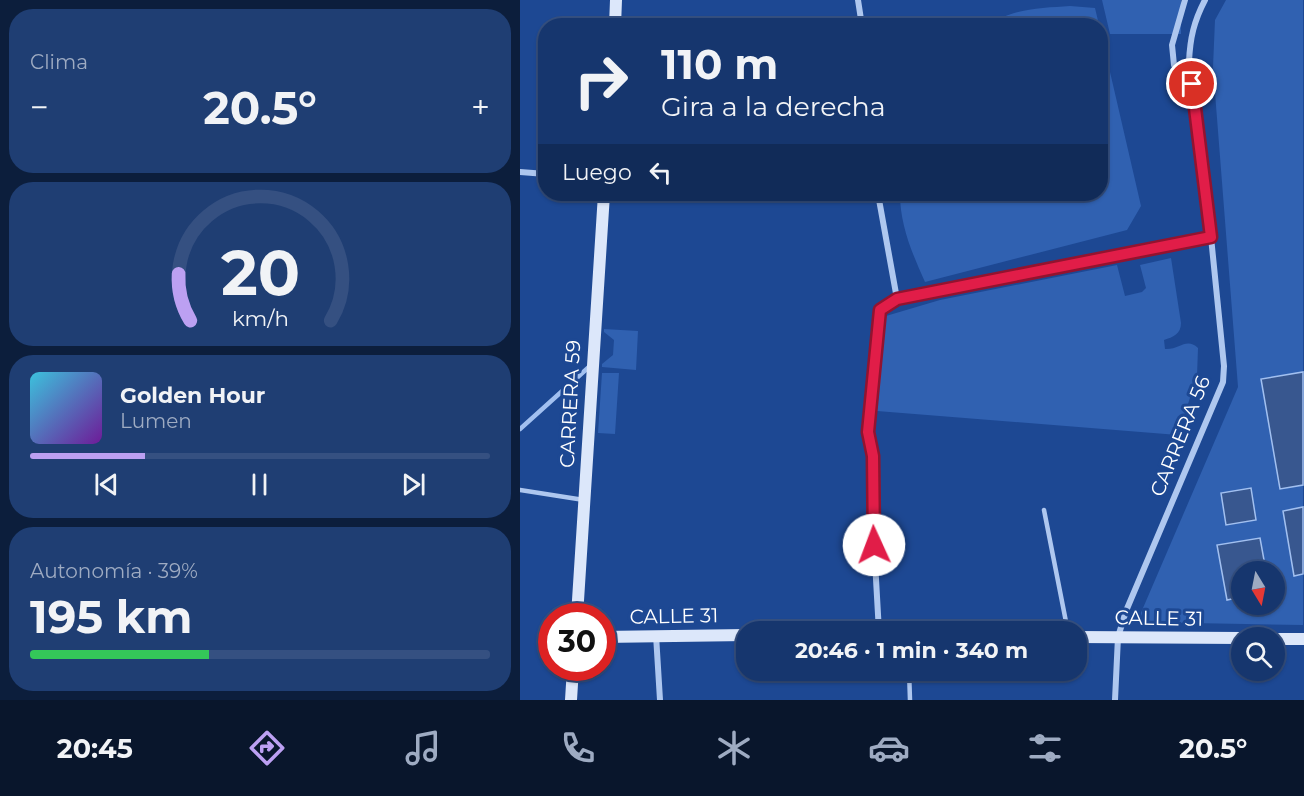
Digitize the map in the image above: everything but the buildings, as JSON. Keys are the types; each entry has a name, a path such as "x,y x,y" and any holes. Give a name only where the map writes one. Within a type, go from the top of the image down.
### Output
{"street":[{"path":"615,18 616,0"},
{"path":"858,0 861,18"},
{"path":"1174,65 1172,45 1185,0"},
{"name":"CARRERA 56","path":"1114,700 1118,637 1126,611 1223,382 1224,366 1211,237 1189,62 1190,40 1195,18 1205,0"},
{"path":"520,172 538,173"},
{"name":"CARRERA 59","path":"578,603 604,201"},
{"path":"877,621 873,526 873,456 868,432 880,310 897,299 879,201"},
{"path":"656,635 660,700"},
{"name":"CALLE 31","path":"616,636 736,635"},
{"name":"CALLE 31","path":"1087,637 1231,638"},
{"path":"1285,639 1303,639"},
{"path":"571,700 572,681"}],"lane":[{"path":"897,299 1211,237"},
{"path":"520,490 584,500"},
{"path":"1044,510 1066,621"},
{"path":"909,681 910,700"}],"shaded area":[{"path":"1102,0 1181,0 1181,34 1110,34"},
{"path":"1226,0 1303,0 1303,625 1137,622 1238,387 1213,67 1215,20"},
{"path":"1070,6 1095,8 1097,18 1001,18 1039,8"},
{"path":"1108,63 1141,206 1127,230 925,282 904,228 901,201 1108,201"},
{"path":"1171,258 1181,327 1173,336 1164,340 1165,349 1186,344 1198,348 1197,376 1178,435 877,411 886,316 940,300 1117,265 1125,296 1142,292 1146,288 1140,265"},
{"path":"604,329 638,331 636,370 602,367 602,364 613,355 614,340 604,332"},
{"path":"1303,372 1303,485 1280,489 1261,379"},
{"path":"602,373 619,373 615,434 598,433"},
{"path":"1251,488 1256,520 1226,525 1221,493"},
{"path":"1303,507 1303,574 1294,576 1283,511"},
{"path":"1260,538 1264,561 1231,561 1231,599 1227,600 1217,545"}],"waterway":[{"path":"520,429 590,366"}],"route":[{"path":"874,545 873,456 868,432 880,310 897,299 1211,237 1192,84"}]}
